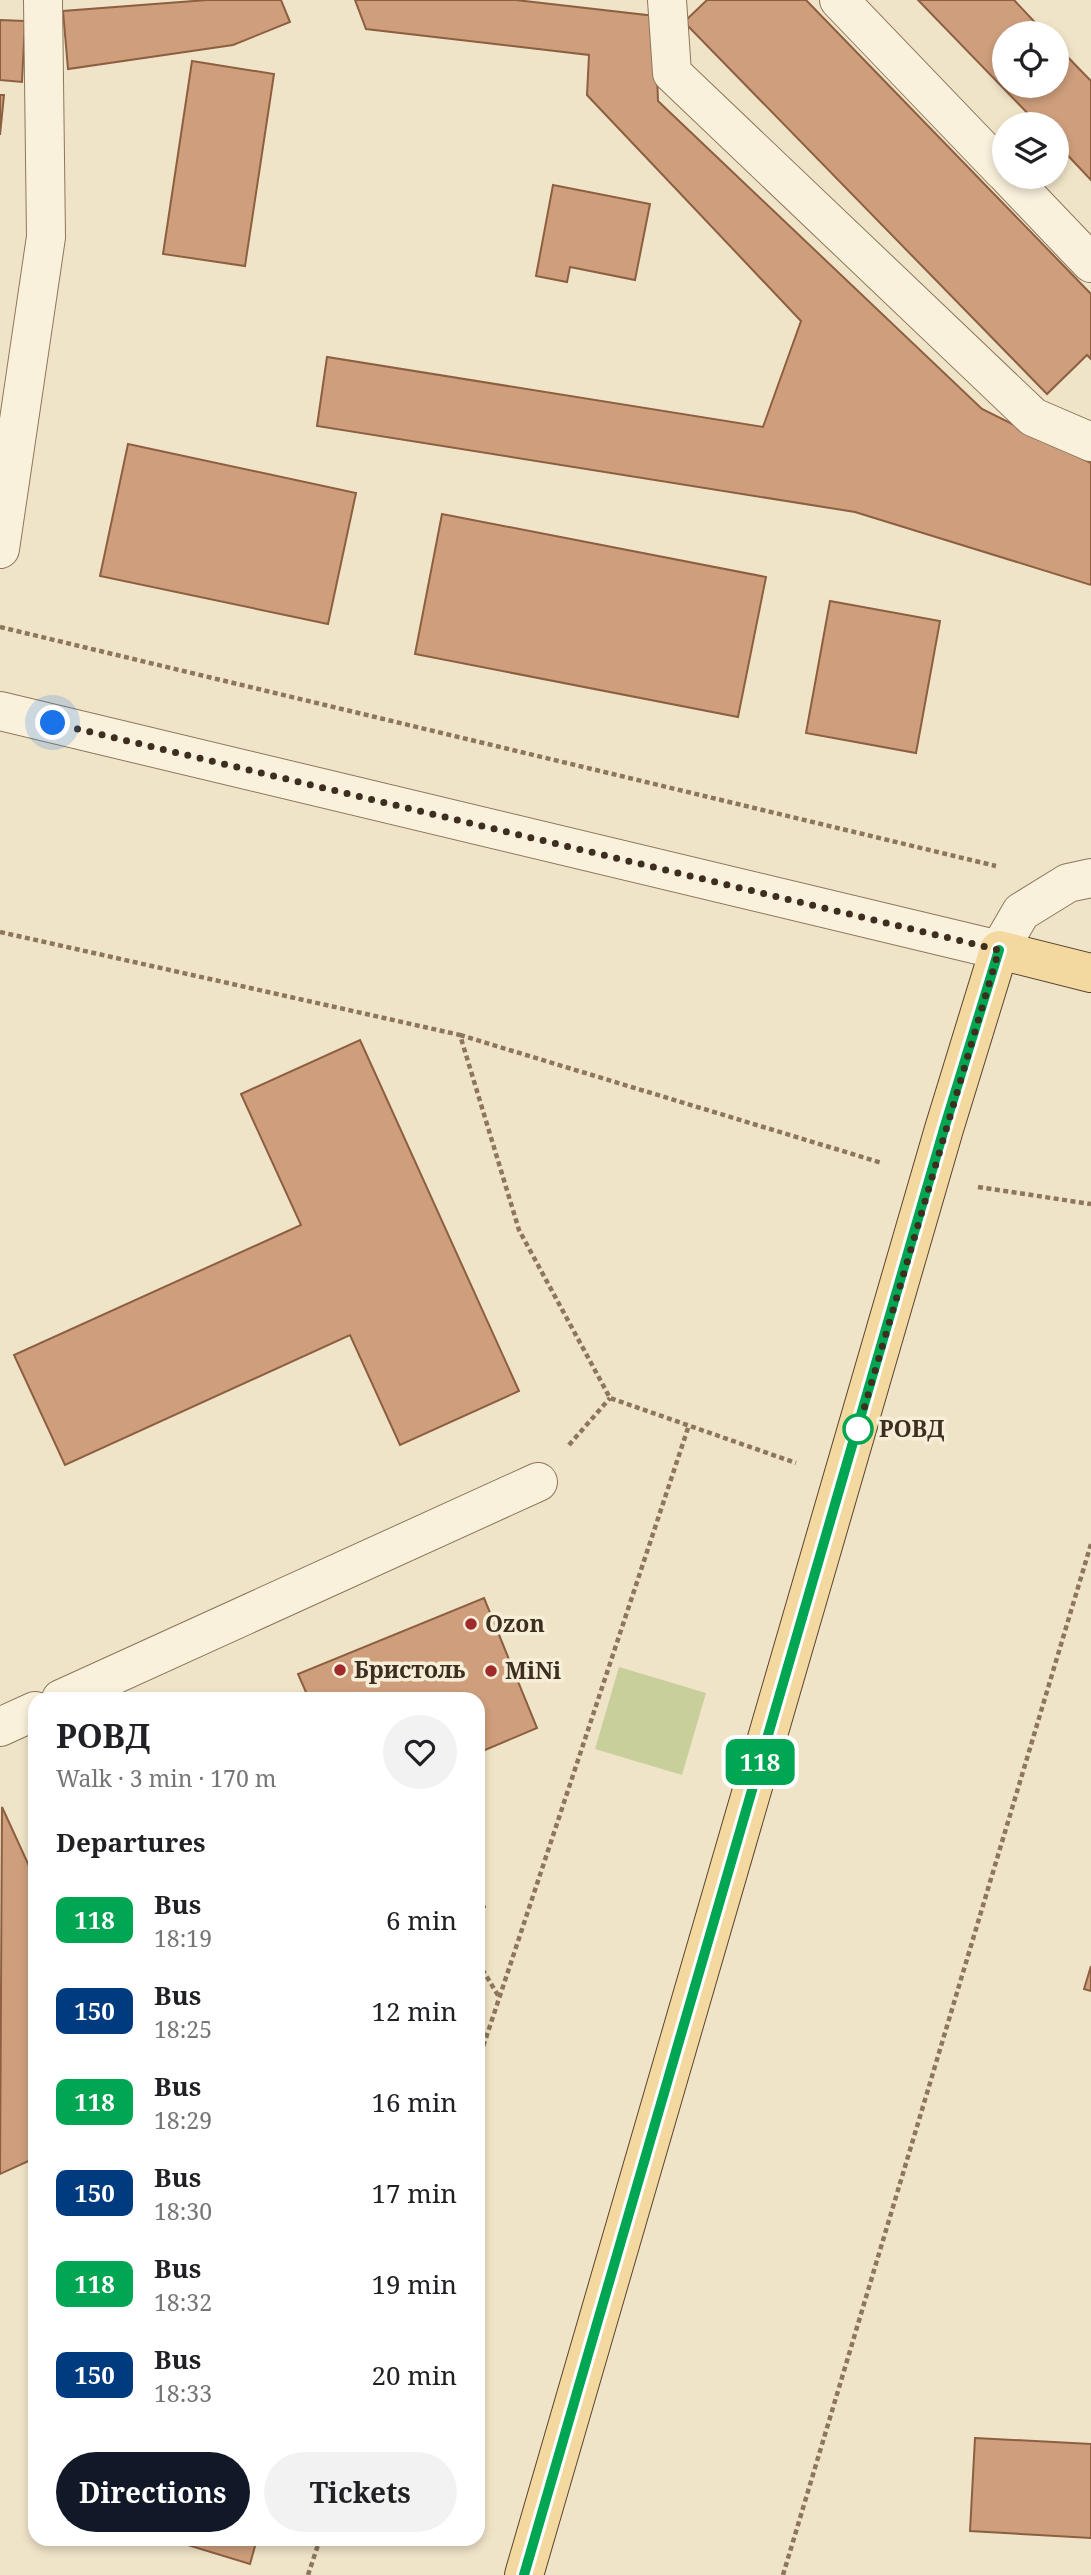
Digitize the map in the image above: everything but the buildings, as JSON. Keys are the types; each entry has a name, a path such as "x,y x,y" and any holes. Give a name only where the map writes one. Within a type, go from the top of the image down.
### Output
{"main road":[{"path":"524,2575 842,1479 999,950 1091,973"}],"street":[{"path":"0,549 46,237 43,0"},
{"path":"667,0 673,73 1033,417 1091,442"},
{"path":"839,0 992,160"},
{"path":"1020,189 1091,263"},
{"path":"0,710 999,950 1021,912 1079,881"},
{"path":"76,1692 538,1482"},
{"path":"0,1727 28,1714"}],"path":[{"path":"0,627 1079,881"},
{"path":"0,932 460,1035 883,1163"},
{"path":"460,1035 519,1230 610,1398 842,1479"},
{"path":"976,1187 1091,1203"},
{"path":"538,1482 610,1398"},
{"path":"485,2040 689,1425"},
{"path":"783,2575 1091,1544"},
{"path":"485,1974 499,1997"},
{"path":"308,2575 318,2546"}],"green space":[{"path":"619,1667 706,1693 682,1775 595,1749"}],"bus line":[{"name":"118","path":"524,2575 944,1129 999,950"}],"place":[{"name":"РОВД","path":"858,1429"},
{"name":"Ozon","path":"471,1624"},
{"name":"Бристоль","path":"340,1670"},
{"name":"MiNi","path":"491,1671"}],"route":[{"path":"53,723 999,950 944,1129 858,1429"}]}
